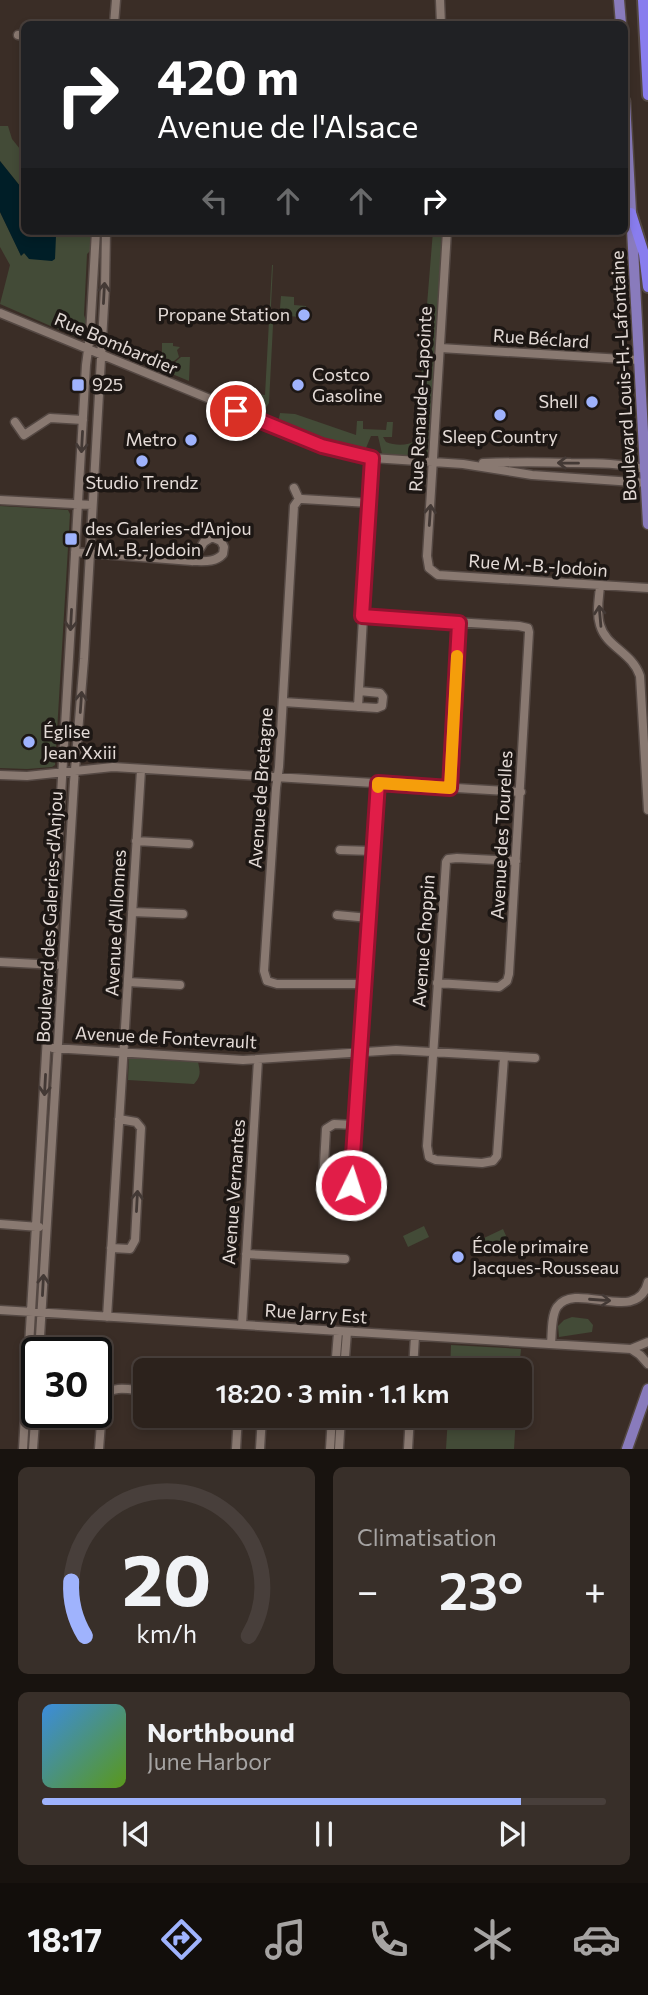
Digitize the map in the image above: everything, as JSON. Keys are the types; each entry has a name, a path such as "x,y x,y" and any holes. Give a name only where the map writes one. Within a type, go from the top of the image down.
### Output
{"highway":[{"path":"643,0 648,95"},
{"path":"631,213 644,254 648,287"}],"main road":[{"path":"619,0 621,21"},
{"name":"Boulevard Louis-H.-Lafontaine","path":"628,157 648,524"},
{"path":"627,1449 648,1389"}],"street":[{"path":"114,21 116,0"},
{"path":"440,0 441,21"},
{"name":"Boulevard des Galeries-d'Anjou","path":"23,1449 96,235"},
{"name":"Boulevard des Galeries-d'Anjou","path":"40,1337 84,659 106,235"},
{"name":"Rue Renaude-Lapointe","path":"429,568 427,555 447,235"},
{"name":"Rue Bombardier","path":"0,313 322,446 372,458 433,461 532,475 647,483"},
{"name":"Rue Béclard","path":"440,348 639,360"},
{"path":"15,422 24,435 50,418 83,420"},
{"path":"358,707 372,458"},
{"name":"Rue Bombardier","path":"463,464 579,463 636,466 647,470"},
{"path":"294,488 299,499 369,503"},
{"name":"Avenue de Bretagne","path":"299,499 294,506 265,976 267,981 277,984 364,984"},
{"path":"0,500 92,505"},
{"path":"75,552 192,561"},
{"name":"Rue M.-B.-Jodoin","path":"429,568 438,575 648,588"},
{"path":"600,586 598,615 602,631 632,661 640,676 648,810"},
{"path":"362,616 459,623 450,788"},
{"name":"Avenue des Tourelles","path":"437,983 499,987 508,981 521,792 530,638 528,628 519,625 459,623"},
{"path":"69,658 84,659"},
{"path":"283,702 381,708 383,697 379,692 359,691"},
{"path":"0,775 27,776 113,767 521,792"},
{"name":"Avenue d'Allonnes","path":"107,1317 141,770"},
{"path":"355,1125 334,1124 326,1129 323,1182 331,1191 345,1191 351,1185 378,783"},
{"path":"136,841 189,844"},
{"path":"340,850 373,851"},
{"name":"Avenue Choppin","path":"504,1057 497,1156 488,1162 439,1160 429,1157 427,1146 446,862 448,859 457,858 516,861"},
{"path":"132,912 183,914"},
{"path":"337,915 369,918"},
{"path":"0,962 63,966"},
{"path":"128,982 180,985"},
{"name":"Avenue de Fontevrault","path":"47,1047 258,1060 360,1051 408,1050 535,1058"},
{"name":"Avenue Vernantes","path":"242,1325 258,1060"},
{"path":"111,1248 130,1248 135,1240 141,1128 136,1122 120,1119"},
{"path":"0,1224 47,1227"},
{"path":"246,1254 345,1259"},
{"path":"551,1344 556,1308 566,1300 576,1298 633,1301 643,1294 648,1282"},
{"name":"Rue Jarry Est","path":"0,1310 631,1349 648,1342"},
{"path":"337,1358 342,1332"},
{"path":"342,1332 343,1358"},
{"path":"414,1358 415,1336"},
{"path":"631,1349 648,1364"},
{"path":"99,1449 101,1402 107,1392 133,1390"},
{"path":"33,1449 35,1428"},
{"path":"236,1449 237,1428"},
{"path":"260,1449 261,1428"},
{"path":"330,1449 331,1428"},
{"path":"339,1449 340,1428"},
{"path":"408,1449 409,1428"}],"green space":[{"path":"0,126 8,126 12,139 20,149 21,187 0,161"},
{"path":"0,212 21,255 55,235 92,235 90,251 87,254 86,321 83,335 76,337 0,304 10,265 0,247"},
{"path":"433,235 447,235 433,461 383,458 378,436 371,436 360,455 277,428 280,413 295,414 356,435 357,421 363,421 363,429 386,430 387,422 393,422 392,437 383,437 386,442 402,445 416,440"},
{"path":"272,265 273,325 269,403 263,412 242,402 246,393 265,395"},
{"path":"281,296 294,297 294,305 306,306 306,317 283,316 280,308"},
{"path":"119,343 157,359 162,353 162,343 173,343 173,346 180,347 177,350 179,357 163,370 117,351"},
{"path":"181,357 190,357 189,381 165,371"},
{"path":"0,506 68,510 70,514 55,765 52,767 0,768"},
{"path":"129,1054 197,1057 199,1078 194,1084 128,1080"},
{"path":"424,1226 429,1237 408,1247 403,1236"},
{"path":"503,1229 507,1238 488,1247 484,1238"},
{"path":"572,1317 588,1319 593,1325 592,1332 559,1337 558,1326"},
{"path":"451,1345 521,1349 520,1358 450,1358"},
{"path":"447,1428 515,1428 514,1449 446,1449"}],"water":[{"path":"0,161 21,187 21,235 55,235 55,259 29,259 24,253 21,256 0,212"}],"slow traffic":[{"path":"378,787 378,783 450,788 457,656"}],"place":[{"name":"Propane Station","path":"304,315"},
{"name":"925","path":"78,385"},
{"name":"Costco Gasoline","path":"298,385"},
{"name":"Shell","path":"592,402"},
{"name":"Sleep Country","path":"500,415"},
{"name":"Metro","path":"191,440"},
{"name":"Studio Trendz","path":"142,461"},
{"name":"des Galeries-d'Anjou / M.-B.-Jodoin","path":"71,539"},
{"name":"Église Jean Xxiii","path":"29,742"},
{"name":"École primaire Jacques-Rousseau","path":"458,1257"}],"route":[{"path":"236,411 322,446 372,458 362,616 459,623 450,788 378,783 351,1185"}]}
